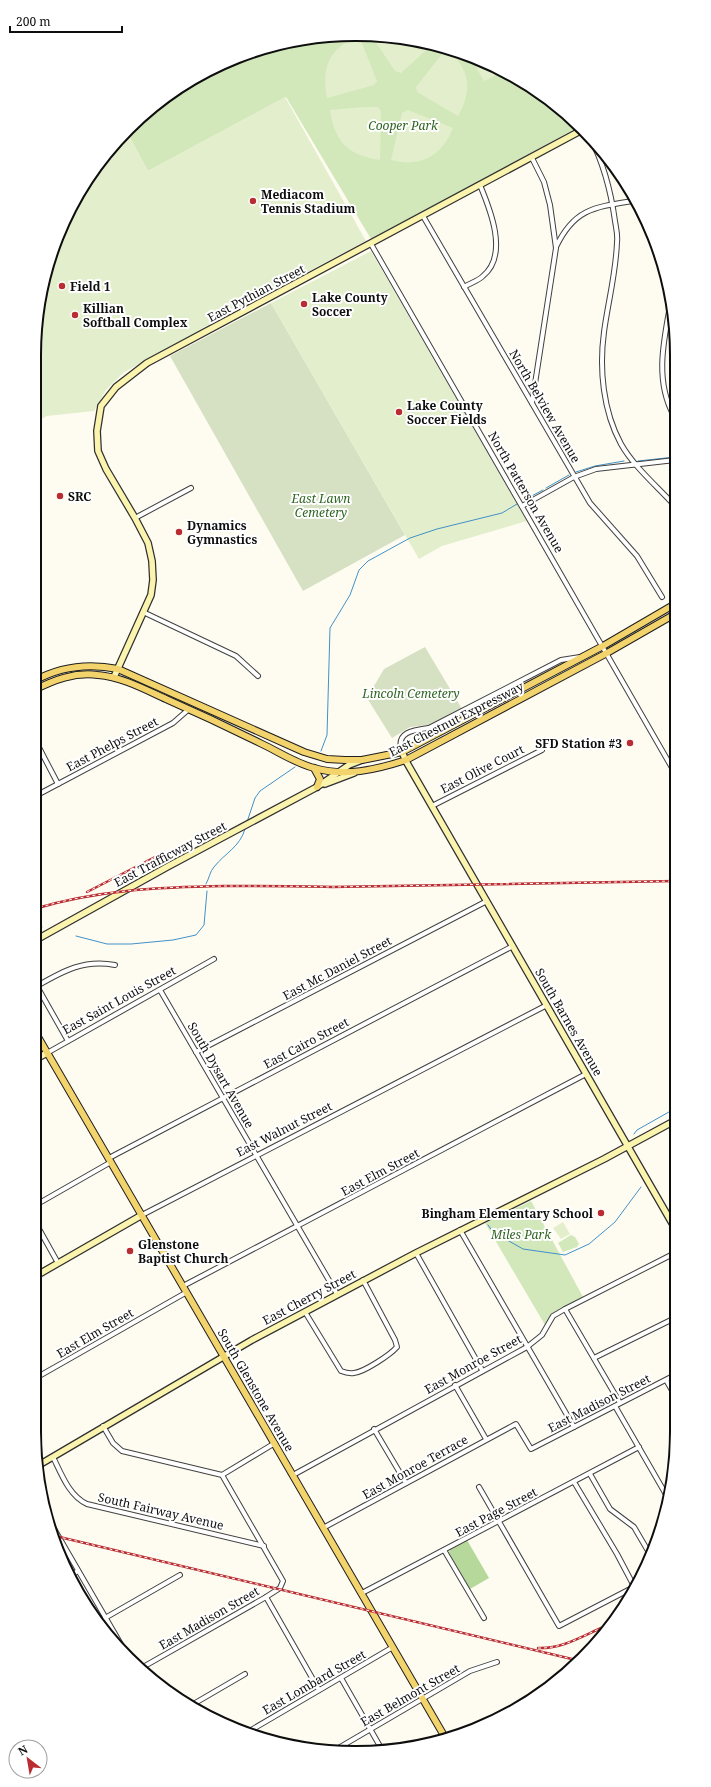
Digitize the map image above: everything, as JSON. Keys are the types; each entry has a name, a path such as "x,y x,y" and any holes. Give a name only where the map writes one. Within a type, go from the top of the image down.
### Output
{"main road":[{"name":"East Chestnut Expressway","path":"41,678 54,671 79,666 105,666 118,669 304,752 327,759 362,760 402,752 603,646 670,607"},
{"name":"East Chestnut Expressway","path":"41,687 55,680 75,675 97,674 114,677 189,709 287,757 314,768 354,773 382,768 406,760 607,653 670,617"},
{"path":"314,768 320,779 317,787"},
{"name":"South Glenstone Avenue","path":"41,1042 443,1733"}],"street":[{"name":"East Pythian Street","path":"114,677 151,595 153,580 152,560 148,543 106,469 98,451 97,431 101,406 116,387 147,364 577,133"},
{"path":"598,155 607,176 618,240 616,269 604,332 602,360 604,389 610,417 621,444 635,463 670,501"},
{"path":"532,158 544,182 555,232 556,248 532,403"},
{"path":"464,287 484,276 491,266 496,251 492,218 480,186"},
{"path":"556,248 563,231 574,220 592,210 613,204 630,201"},
{"name":"North Belview Avenue","path":"423,216 574,477 596,511 637,556 662,597"},
{"path":"555,232 563,231"},
{"name":"North Patterson Avenue","path":"371,244 670,763"},
{"path":"667,318 663,340 662,365 666,394 670,405"},
{"path":"522,506 574,477 596,468 670,460"},
{"path":"135,518 191,488"},
{"path":"143,612 236,656 258,676"},
{"path":"402,752 400,744 402,737 407,733 429,728 561,660 584,656"},
{"name":"East Phelps Street","path":"41,793 173,723 189,709"},
{"name":"East Olive Court","path":"432,806 542,750"},
{"path":"41,751 58,784"},
{"name":"South Barnes Avenue","path":"402,752 586,1074 629,1145 670,1219"},
{"name":"East Trafficway Street","path":"41,937 166,867 317,787 339,771 362,760"},
{"name":"East Trafficway Street","path":"317,787 354,773"},
{"name":"East Mc Daniel Street","path":"196,1052 487,901"},
{"name":"East Cairo Street","path":"41,1202 110,1160 223,1098 513,946"},
{"name":"East Saint Louis Street","path":"41,1056 214,959"},
{"path":"41,984 74,967 101,963 115,965"},
{"name":"South Dysart Avenue","path":"160,990 337,1294"},
{"path":"41,993 68,1041"},
{"name":"East Walnut Street","path":"41,1273 142,1216 547,1005"},
{"name":"East Elm Street","path":"183,1286 298,1227 586,1074"},
{"name":"East Cherry Street","path":"43,1463 103,1426 224,1356 337,1294 416,1252 597,1162 602,1157 629,1145 670,1123"},
{"path":"460,1230 574,1427"},
{"path":"41,1233 58,1263"},
{"path":"416,1252 482,1370"},
{"name":"East Monroe Street","path":"293,1475 527,1346 542,1335 553,1316 565,1309 670,1256"},
{"path":"305,1312 341,1371 349,1374 356,1373 392,1353 397,1347 395,1340 363,1280"},
{"name":"East Elm Street","path":"41,1375 187,1292"},
{"path":"565,1309 620,1403"},
{"path":"594,1358 670,1320"},
{"name":"East Madison Street","path":"531,1449 670,1378"},
{"path":"666,1380 670,1387"},
{"path":"455,1385 486,1440"},
{"path":"615,1406 664,1491"},
{"name":"East Monroe Terrace","path":"323,1528 516,1424 531,1449"},
{"path":"103,1426 113,1443 122,1451 222,1475 275,1443"},
{"path":"374,1429 406,1483"},
{"name":"East Page Street","path":"362,1593 639,1447"},
{"name":"South Fairway Avenue","path":"52,1457 71,1491 78,1499 87,1504 264,1546"},
{"path":"590,1474 610,1509 634,1527 647,1549"},
{"path":"222,1475 264,1546"},
{"path":"574,1482 617,1554 631,1583"},
{"path":"479,1487 559,1626 626,1592"},
{"path":"61,1541 114,1632"},
{"name":"East Madison Street","path":"146,1666 279,1589 283,1581 281,1575 264,1546"},
{"path":"444,1550 484,1618"},
{"path":"74,1573 78,1571"},
{"path":"105,1618 180,1575"},
{"path":"266,1597 319,1690"},
{"name":"East Lombard Street","path":"253,1729 393,1647"},
{"name":"East Belmont Street","path":"343,1745 470,1671 497,1662"},
{"path":"196,1703 245,1674"},
{"path":"340,1678 380,1745"}],"green space":[{"path":"348,41 361,41 377,81 374,85 327,98 325,77 327,68 334,53 340,46"},
{"name":"Cooper Park","path":"356,41 397,44 417,47 457,58 495,73 513,83 547,106 574,130 371,239 286,97 148,171 130,137 164,106 198,83 235,65 274,52 314,44"},
{"path":"376,42 427,49 401,73 395,71"},
{"path":"442,54 455,57 460,64 467,80 466,97 458,116 417,92 416,87"},
{"path":"475,64 497,74 484,81"},
{"path":"285,97 366,241 226,315 123,373 106,390 94,411 47,416 41,419 42,335 47,294 58,254 73,216 83,198 106,164 130,137 148,171"},
{"path":"378,107 381,111 380,160 359,155 351,151 345,146 335,131 330,110"},
{"path":"408,110 453,128 443,146 429,158 411,162 391,160 402,113"},
{"name":"Lake County Soccer Fields","path":"371,251 527,521 442,546 419,559 271,303"},
{"name":"East Lawn Cemetery","path":"271,303 405,535 303,591 170,356"},
{"name":"Lincoln Cemetery","path":"425,647 462,709 428,725 410,727 392,738 367,698 384,669"},
{"name":"Miles Park","path":"531,1201 583,1297 556,1312 545,1325 485,1223"},
{"path":"563,1222 570,1234 561,1239 553,1228"},
{"path":"571,1235 575,1237 579,1244 577,1247 563,1252 558,1243"},
{"path":"467,1540 489,1578 470,1589 449,1553 450,1549"}],"waterway":[{"path":"638,461 670,458"},
{"path":"576,472 595,466 624,461"},
{"path":"546,488 569,475"},
{"path":"526,499 543,490"},
{"path":"321,751 327,735 330,628 350,595 359,570 368,561 410,538 437,529 502,513 517,504"},
{"path":"247,822 255,798 260,791 295,767"},
{"path":"206,884 213,869 218,862 240,841 245,829"},
{"path":"76,936 107,944 131,944 173,940 196,935 204,925 207,891"},
{"path":"634,1134 637,1130 670,1111"},
{"path":"488,1225 493,1232 523,1249 565,1255 589,1244 615,1222 641,1187"}],"railway":[{"path":"87,892 157,856"},
{"path":"41,907 105,894 177,887 332,887 670,881"},
{"path":"59,1537 572,1659"},
{"path":"538,1648 555,1647 578,1639 601,1628"}],"place":[{"name":"Mediacom Tennis Stadium","path":"253,201"},
{"name":"Field 1","path":"62,286"},
{"name":"Lake County Soccer","path":"304,304"},
{"name":"Killian Softball Complex","path":"75,315"},
{"name":"Lake County Soccer Fields","path":"399,412"},
{"name":"SRC","path":"60,496"},
{"name":"Dynamics Gymnastics","path":"179,532"},
{"name":"SFD Station #3","path":"630,743"},
{"name":"Bingham Elementary School","path":"601,1213"},
{"name":"Glenstone Baptist Church","path":"130,1251"}]}
